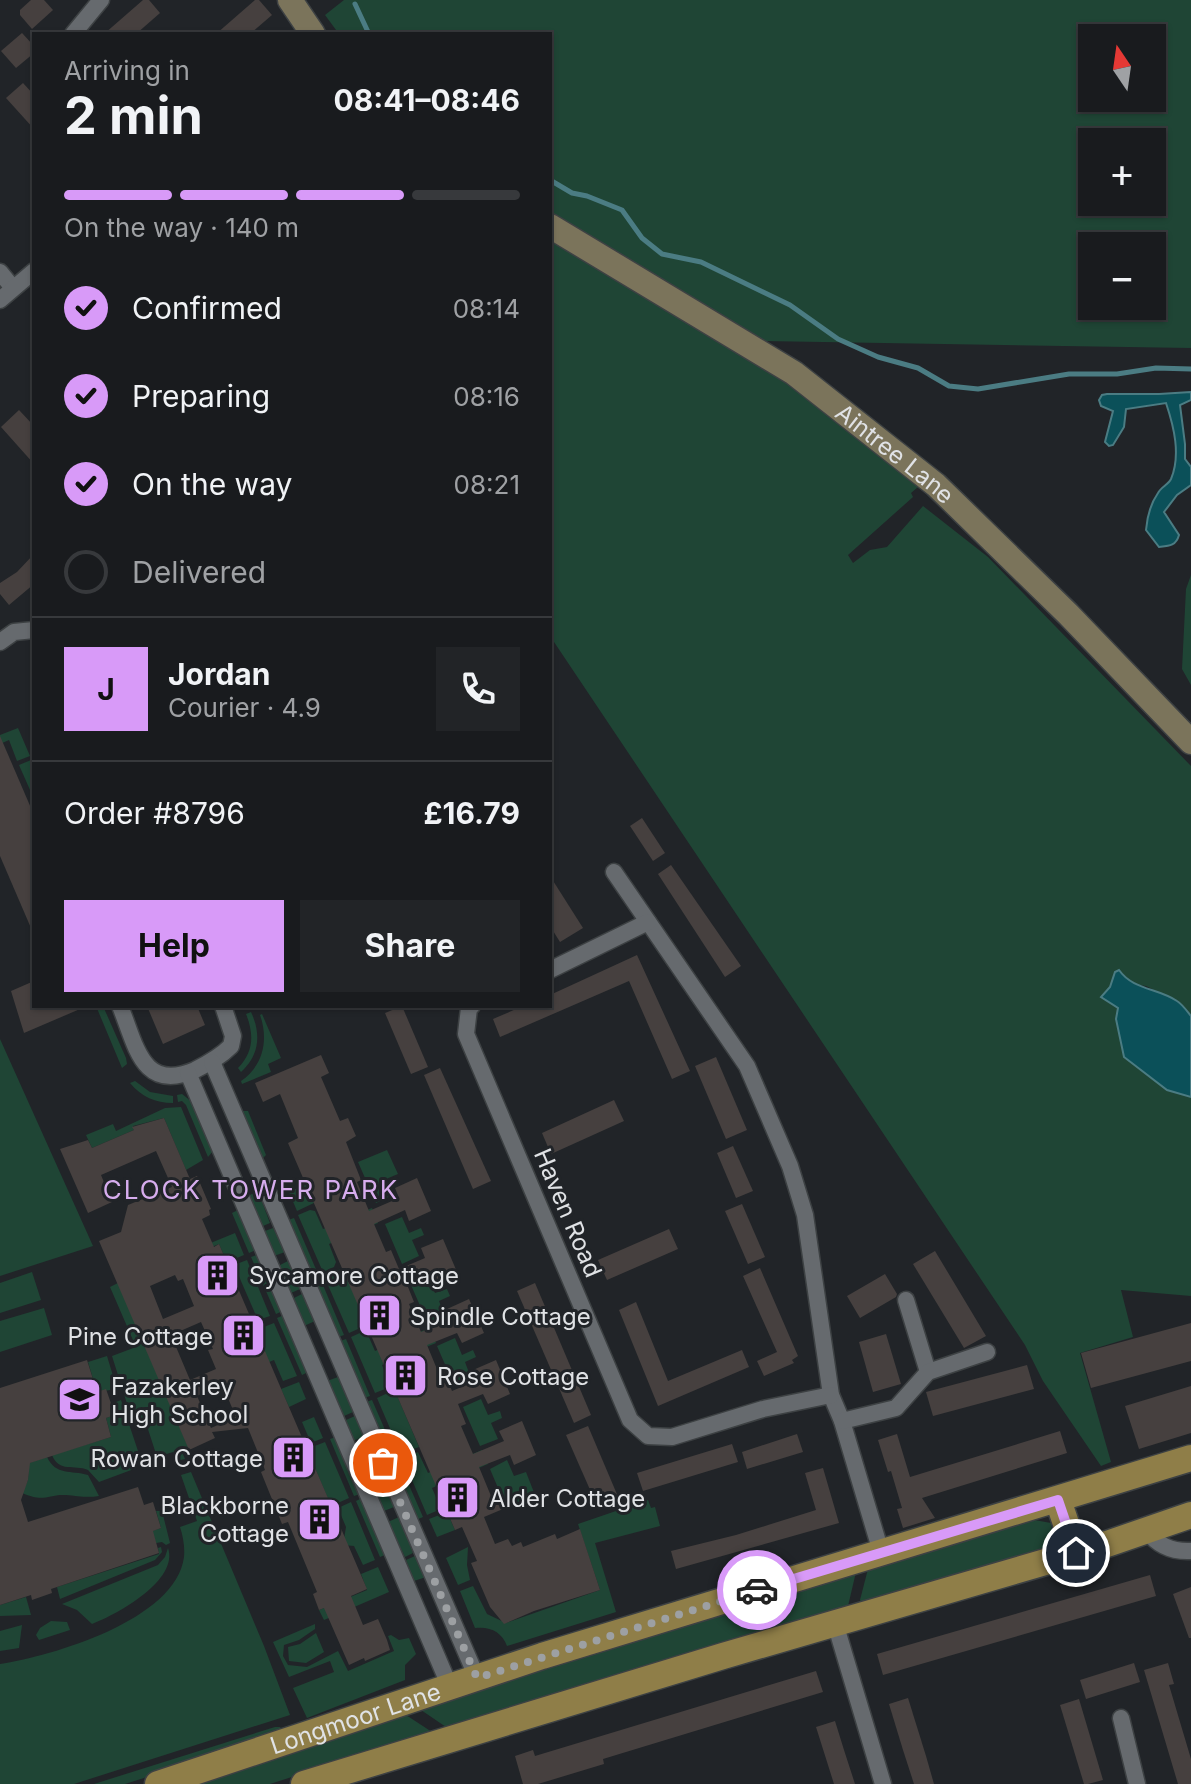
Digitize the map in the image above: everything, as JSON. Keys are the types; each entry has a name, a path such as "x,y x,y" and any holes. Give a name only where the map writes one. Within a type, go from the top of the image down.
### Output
{"main road":[{"path":"290,0 305,31"},
{"name":"Aintree Lane","path":"552,227 794,373 936,485 1068,614 1191,742"},
{"name":"Longmoor Lane","path":"158,1784 477,1678 1191,1458"},
{"path":"1058,1500 1076,1553"},
{"name":"Longmoor Lane","path":"304,1784 1076,1553 1191,1515"}],"street":[{"path":"75,32 101,0"},
{"path":"0,272 13,288"},
{"path":"0,300 32,273"},
{"path":"0,642 14,632 32,630"},
{"path":"614,872 747,1066 790,1166 805,1215 831,1395 842,1421 881,1552"},
{"path":"552,969 648,922"},
{"path":"121,1008 147,1066 157,1075 171,1078 212,1062 231,1046 233,1036 224,1008"},
{"name":"Haven Road","path":"469,1008 466,1034 630,1420 648,1436 672,1437 763,1409 831,1395"},
{"path":"212,1062 477,1678"},
{"path":"188,1073 450,1687"},
{"path":"239,1192 251,1190 262,1182"},
{"path":"270,1264 293,1254"},
{"path":"906,1300 928,1372"},
{"path":"300,1334 310,1326 323,1323"},
{"path":"842,1421 896,1408 928,1372 987,1352"},
{"path":"319,1379 343,1370"},
{"path":"349,1449 373,1439"},
{"path":"379,1519 403,1509"},
{"path":"1147,1531 1167,1548 1191,1551"},
{"path":"409,1590 421,1582 433,1580"},
{"path":"835,1623 883,1784"},
{"path":"1121,1718 1137,1784"}],"green space":[{"path":"344,0 1191,0 1191,348 763,341 552,215 552,32 338,32 325,15"},
{"path":"552,240 784,379 917,480 918,487 911,493 913,497 848,555 853,563 870,550 887,547 923,506 988,557 1191,766 1191,1016 1177,1001 1146,986 1134,984 1115,972 1110,987 1149,1075 1167,1090 1191,1097 1191,1296 1121,1290 1133,1337 1080,1353 1111,1462 1101,1466 1043,1381 1025,1345 552,639"},
{"path":"1191,575 1191,685 1182,669 1186,589"},
{"path":"18,728 30,756 17,761 9,740 0,744 0,735"},
{"path":"31,760 32,794 19,765"},
{"path":"97,1008 104,1008 126,1058 127,1064 122,1068"},
{"path":"251,1012 257,1044 252,1058 241,1072 238,1068 250,1049 246,1014"},
{"path":"262,1014 281,1058 268,1064 271,1072 242,1084 241,1081 255,1068 262,1052"},
{"path":"0,1039 93,1246 0,1276"},
{"path":"135,1081 150,1092 173,1096 173,1103 160,1102 144,1095 130,1083"},
{"path":"182,1094 192,1102 213,1151 208,1157 186,1105 178,1102 177,1095"},
{"path":"181,1107 203,1160 186,1170 164,1118 133,1126 134,1130 92,1148 86,1135 113,1124 116,1131 165,1108"},
{"path":"242,1111 248,1111 266,1155 262,1159"},
{"path":"387,1150 398,1174 386,1179 393,1195 376,1203 358,1162"},
{"path":"307,1184 314,1203 297,1211 289,1192"},
{"path":"258,1191 270,1223 263,1226 248,1196"},
{"path":"372,1208 378,1223 329,1244 336,1262 334,1267 323,1272 298,1215 315,1211 323,1229"},
{"path":"238,1210 256,1250 249,1253 232,1213"},
{"path":"402,1217 409,1233 421,1228 424,1235 412,1240 419,1256 402,1264 385,1224"},
{"path":"294,1218 318,1274 311,1277 288,1220"},
{"path":"273,1228 285,1252 274,1256 265,1231"},
{"path":"235,1233 244,1255 227,1262 219,1244 171,1264 169,1260"},
{"path":"257,1255 283,1311 276,1314 251,1257"},
{"path":"247,1260 270,1316 258,1320 234,1265"},
{"path":"288,1261 300,1289 291,1293 278,1266"},
{"path":"343,1268 367,1325 349,1333 324,1276"},
{"path":"32,1272 41,1300 0,1313 0,1283"},
{"path":"428,1277 435,1293 447,1289 450,1296 439,1301 445,1317 428,1324 411,1285"},
{"path":"320,1278 344,1335 338,1337 313,1281"},
{"path":"118,1283 189,1449 182,1452 185,1459 176,1461 173,1452 157,1457 146,1423 134,1426 112,1356 136,1347 110,1287"},
{"path":"302,1294 315,1321 304,1326 294,1298"},
{"path":"44,1308 52,1335 0,1352 0,1321"},
{"path":"284,1315 308,1372 302,1375 277,1318"},
{"path":"274,1323 297,1376 283,1381 274,1360 240,1374 256,1330"},
{"path":"429,1328 436,1343 382,1365 388,1381 385,1389 375,1393 351,1337 362,1332 368,1335 375,1351"},
{"path":"455,1338 462,1355 473,1350 476,1357 465,1362 471,1378 454,1385 437,1346"},
{"path":"346,1339 370,1396 364,1398 340,1341"},
{"path":"107,1356 117,1389 97,1392 88,1362"},
{"path":"338,1377 353,1412 344,1416 327,1381"},
{"path":"299,1382 306,1399 289,1407 281,1389"},
{"path":"390,1392 396,1393 419,1447 401,1454 377,1398"},
{"path":"481,1399 488,1415 500,1411 502,1418 491,1423 498,1439 480,1446 463,1407"},
{"path":"121,1400 140,1457 134,1469 99,1482 88,1470 63,1466 55,1461 52,1455 111,1437 106,1418 115,1415 111,1404"},
{"path":"372,1400 396,1455 390,1458 366,1402"},
{"path":"355,1416 365,1436 353,1441 346,1420"},
{"path":"314,1417 323,1438 311,1443 302,1422"},
{"path":"336,1437 360,1494 354,1496 330,1439"},
{"path":"325,1442 349,1498 331,1506 307,1449"},
{"path":"369,1446 381,1479 373,1483 358,1451"},
{"path":"482,1450 488,1464 432,1488 441,1509 427,1515 403,1459 418,1452 428,1473"},
{"path":"47,1457 59,1470 88,1475 99,1496 41,1498 22,1493 28,1480 29,1463"},
{"path":"507,1460 514,1476 526,1472 535,1495 506,1507 490,1469"},
{"path":"399,1462 423,1517 416,1520 392,1465"},
{"path":"191,1472 290,1715 74,1784 0,1784 0,1664 79,1643 136,1616 159,1599 176,1579 184,1557 180,1527 197,1521 181,1475"},
{"path":"383,1482 394,1507 384,1511 374,1486"},
{"path":"362,1498 387,1554 380,1557 356,1501"},
{"path":"648,1500 651,1508 655,1507 660,1526 595,1543 616,1612 507,1646 495,1631 475,1628 460,1591 473,1586 487,1614 506,1623 600,1590 578,1524"},
{"path":"351,1502 375,1560 363,1565 354,1546 343,1545 346,1527 338,1508"},
{"path":"156,1511 162,1511 170,1543 166,1545 156,1543 152,1531 161,1528"},
{"path":"447,1512 455,1530 437,1537 429,1519"},
{"path":"399,1517 413,1553 405,1557 388,1522"},
{"path":"1029,1519 1051,1523 1054,1542 1044,1550 862,1603 860,1600 868,1569"},
{"path":"161,1547 162,1552 155,1560 60,1599 57,1587 159,1554 158,1548"},
{"path":"468,1547 470,1580 458,1585 446,1558"},
{"path":"168,1548 169,1560 156,1583 116,1612 92,1624 77,1610 62,1604 158,1565"},
{"path":"415,1556 426,1577 414,1581 406,1560"},
{"path":"378,1567 389,1592 324,1620 319,1610 367,1590 361,1574"},
{"path":"856,1572 848,1606 446,1727 421,1710 480,1688"},
{"path":"26,1597 31,1615 0,1616 0,1605"},
{"path":"51,1621 67,1622 70,1630 39,1640 36,1635 40,1628"},
{"path":"315,1624 315,1629 299,1640 284,1645 283,1656 288,1665 307,1667 338,1651 348,1671 394,1651 388,1636 391,1635 399,1640 409,1638 416,1654 405,1665 405,1680 307,1718 293,1688 334,1672 330,1661 289,1677 273,1642"},
{"path":"22,1625 19,1648 0,1651 0,1631"},
{"path":"316,1633 324,1652 306,1663 289,1661 288,1647 300,1644"},
{"path":"406,1715 432,1732 270,1784 195,1784"},
{"path":"275,1727 286,1733 125,1784 94,1784"}],"water":[{"path":"1191,392 1191,400 1180,405 1185,459 1191,467 1191,485 1177,495 1164,512 1179,535 1178,539 1172,545 1159,547 1146,530 1153,501 1171,479 1176,460 1174,431 1166,403 1126,409 1124,427 1113,445 1109,446 1105,442 1113,411 1101,406 1099,400 1107,394"},
{"path":"1119,970 1138,985 1177,1001 1191,1016 1191,1097 1167,1090 1124,1057 1116,1019 1118,1008 1101,997"}],"building":[{"path":"31,0 44,0 53,10 32,29 20,15 20,10"},
{"path":"143,0 149,0 160,13 138,32 106,32"},
{"path":"255,0 259,0 272,15 252,32 218,32"},
{"path":"22,33 32,44 32,55 16,68 1,51"},
{"path":"23,83 32,93 32,127 6,98"},
{"path":"19,410 32,424 32,462 1,427"},
{"path":"32,556 32,586 9,605 0,594 0,583 17,572"},
{"path":"0,736 32,810 32,930 0,856"},
{"path":"642,818 665,853 653,861 630,826"},
{"path":"671,865 741,966 725,977 658,874"},
{"path":"552,879 583,928 560,942 552,929"},
{"path":"637,955 690,1071 672,1079 629,981 500,1037 493,1019 518,1008 552,1008 552,994"},
{"path":"32,982 32,1008 82,1008 24,1033 11,991"},
{"path":"148,1008 198,1008 205,1025 163,1044"},
{"path":"403,1008 428,1067 411,1074 385,1013"},
{"path":"321,1055 329,1073 321,1077 340,1121 348,1118 356,1136 346,1142 369,1211 399,1198 395,1188 417,1178 431,1211 409,1221 405,1210 374,1224 386,1252 391,1250 399,1269 425,1258 421,1248 443,1239 457,1272 436,1282 431,1271 406,1282 414,1302 409,1304 421,1332 451,1319 447,1309 469,1299 484,1333 462,1343 457,1333 427,1345 439,1374 444,1372 452,1391 478,1380 473,1370 496,1360 510,1394 488,1404 483,1394 458,1404 466,1424 461,1426 473,1454 504,1441 499,1431 522,1421 536,1455 514,1465 510,1455 479,1467 491,1496 496,1494 503,1509 484,1517 495,1544 508,1539 512,1546 521,1542 523,1547 555,1534 557,1539 580,1529 600,1590 504,1624 490,1607 471,1563 477,1561 462,1527 455,1530 288,1143 298,1138 280,1094 263,1102 255,1083"},
{"path":"716,1057 747,1130 726,1139 695,1066"},
{"path":"440,1068 491,1181 473,1189 424,1075"},
{"path":"614,1100 624,1121 551,1154 542,1133"},
{"path":"164,1118 190,1179 197,1176 211,1209 210,1215 202,1219 214,1247 219,1244 367,1589 351,1596 363,1625 378,1619 390,1650 349,1665 324,1608 319,1610 313,1594 317,1592 288,1522 282,1524 261,1472 265,1470 248,1428 212,1432 215,1438 189,1450 99,1241 121,1232 128,1205 172,1187 156,1151 101,1175 112,1202 88,1213 60,1149 88,1140 92,1148 134,1130 132,1127","holes":["175,1275 178,1281 183,1279 194,1306 163,1319 150,1286","201,1322 213,1349 208,1350 216,1369 190,1380 171,1335","222,1384 236,1417 211,1428 197,1396"]},
{"path":"733,1146 753,1191 736,1198 717,1153"},
{"path":"742,1204 765,1257 748,1264 725,1211"},
{"path":"669,1229 678,1249 607,1280 598,1260"},
{"path":"935,1251 986,1336 964,1348 913,1264"},
{"path":"760,1268 798,1356 792,1360 794,1363 764,1376 757,1361 777,1352 743,1276"},
{"path":"885,1274 896,1297 860,1318 847,1296"},
{"path":"535,1283 591,1415 574,1423 517,1291"},
{"path":"636,1302 668,1381 742,1350 749,1367 658,1406 619,1310"},
{"path":"1191,1323 1191,1361 1091,1388 1081,1353"},
{"path":"886,1334 901,1384 873,1392 859,1342"},
{"path":"87,1360 97,1392 106,1389 115,1415 106,1418 111,1437 30,1463 21,1500 28,1522 138,1487 144,1505 153,1502 161,1528 153,1531 159,1553 51,1589 52,1593 32,1600 31,1595 0,1605 0,1388"},
{"path":"1027,1365 1034,1389 933,1416 926,1392"},
{"path":"1191,1386 1191,1433 1139,1449 1125,1406"},
{"path":"588,1426 619,1499 598,1508 566,1435"},
{"path":"1060,1431 1067,1453 922,1498 935,1518 903,1528 897,1509 902,1508 878,1440 897,1434 910,1477"},
{"path":"797,1434 803,1452 747,1469 742,1452"},
{"path":"732,1444 738,1462 643,1491 637,1473"},
{"path":"823,1468 839,1523 676,1569 671,1551 816,1510 805,1473"},
{"path":"1150,1575 1156,1596 883,1675 877,1654"},
{"path":"1191,1587 1191,1638 1189,1638 1173,1594"},
{"path":"1134,1663 1140,1682 1086,1699 1080,1680"},
{"path":"1168,1663 1174,1684 1169,1685 1191,1759 1191,1784 1178,1784 1144,1670"},
{"path":"816,1671 823,1692 603,1759 604,1764 538,1784 523,1784 515,1756 533,1750 535,1756"},
{"path":"908,1698 934,1784 914,1784 889,1704"},
{"path":"1079,1699 1103,1780 1088,1784 1084,1784 1060,1705"},
{"path":"835,1721 855,1784 834,1784 816,1727"}],"waterway":[{"path":"355,4 368,32"},
{"path":"552,181 572,193 622,210 642,238 662,254 701,262 790,305 838,339 878,357 918,368 949,386 978,389 1069,374 1117,374 1156,368 1191,369"}],"way so far":[{"path":"383,1463 477,1678 757,1590"}],"place":[{"name":"Sycamore Cottage","path":"218,1275"},
{"name":"Spindle Cottage","path":"379,1316"},
{"name":"Pine Cottage","path":"244,1336"},
{"name":"Rose Cottage","path":"406,1376"},
{"name":"Fazakerley High School","path":"80,1400"},
{"name":"Rowan Cottage","path":"294,1458"},
{"name":"Alder Cottage","path":"458,1498"},
{"name":"Blackborne Cottage","path":"320,1519"}],"district":[{"name":"CLOCK TOWER PARK","path":"251,1189"}],"route":[{"path":"757,1590 1058,1500 1076,1553"}]}
